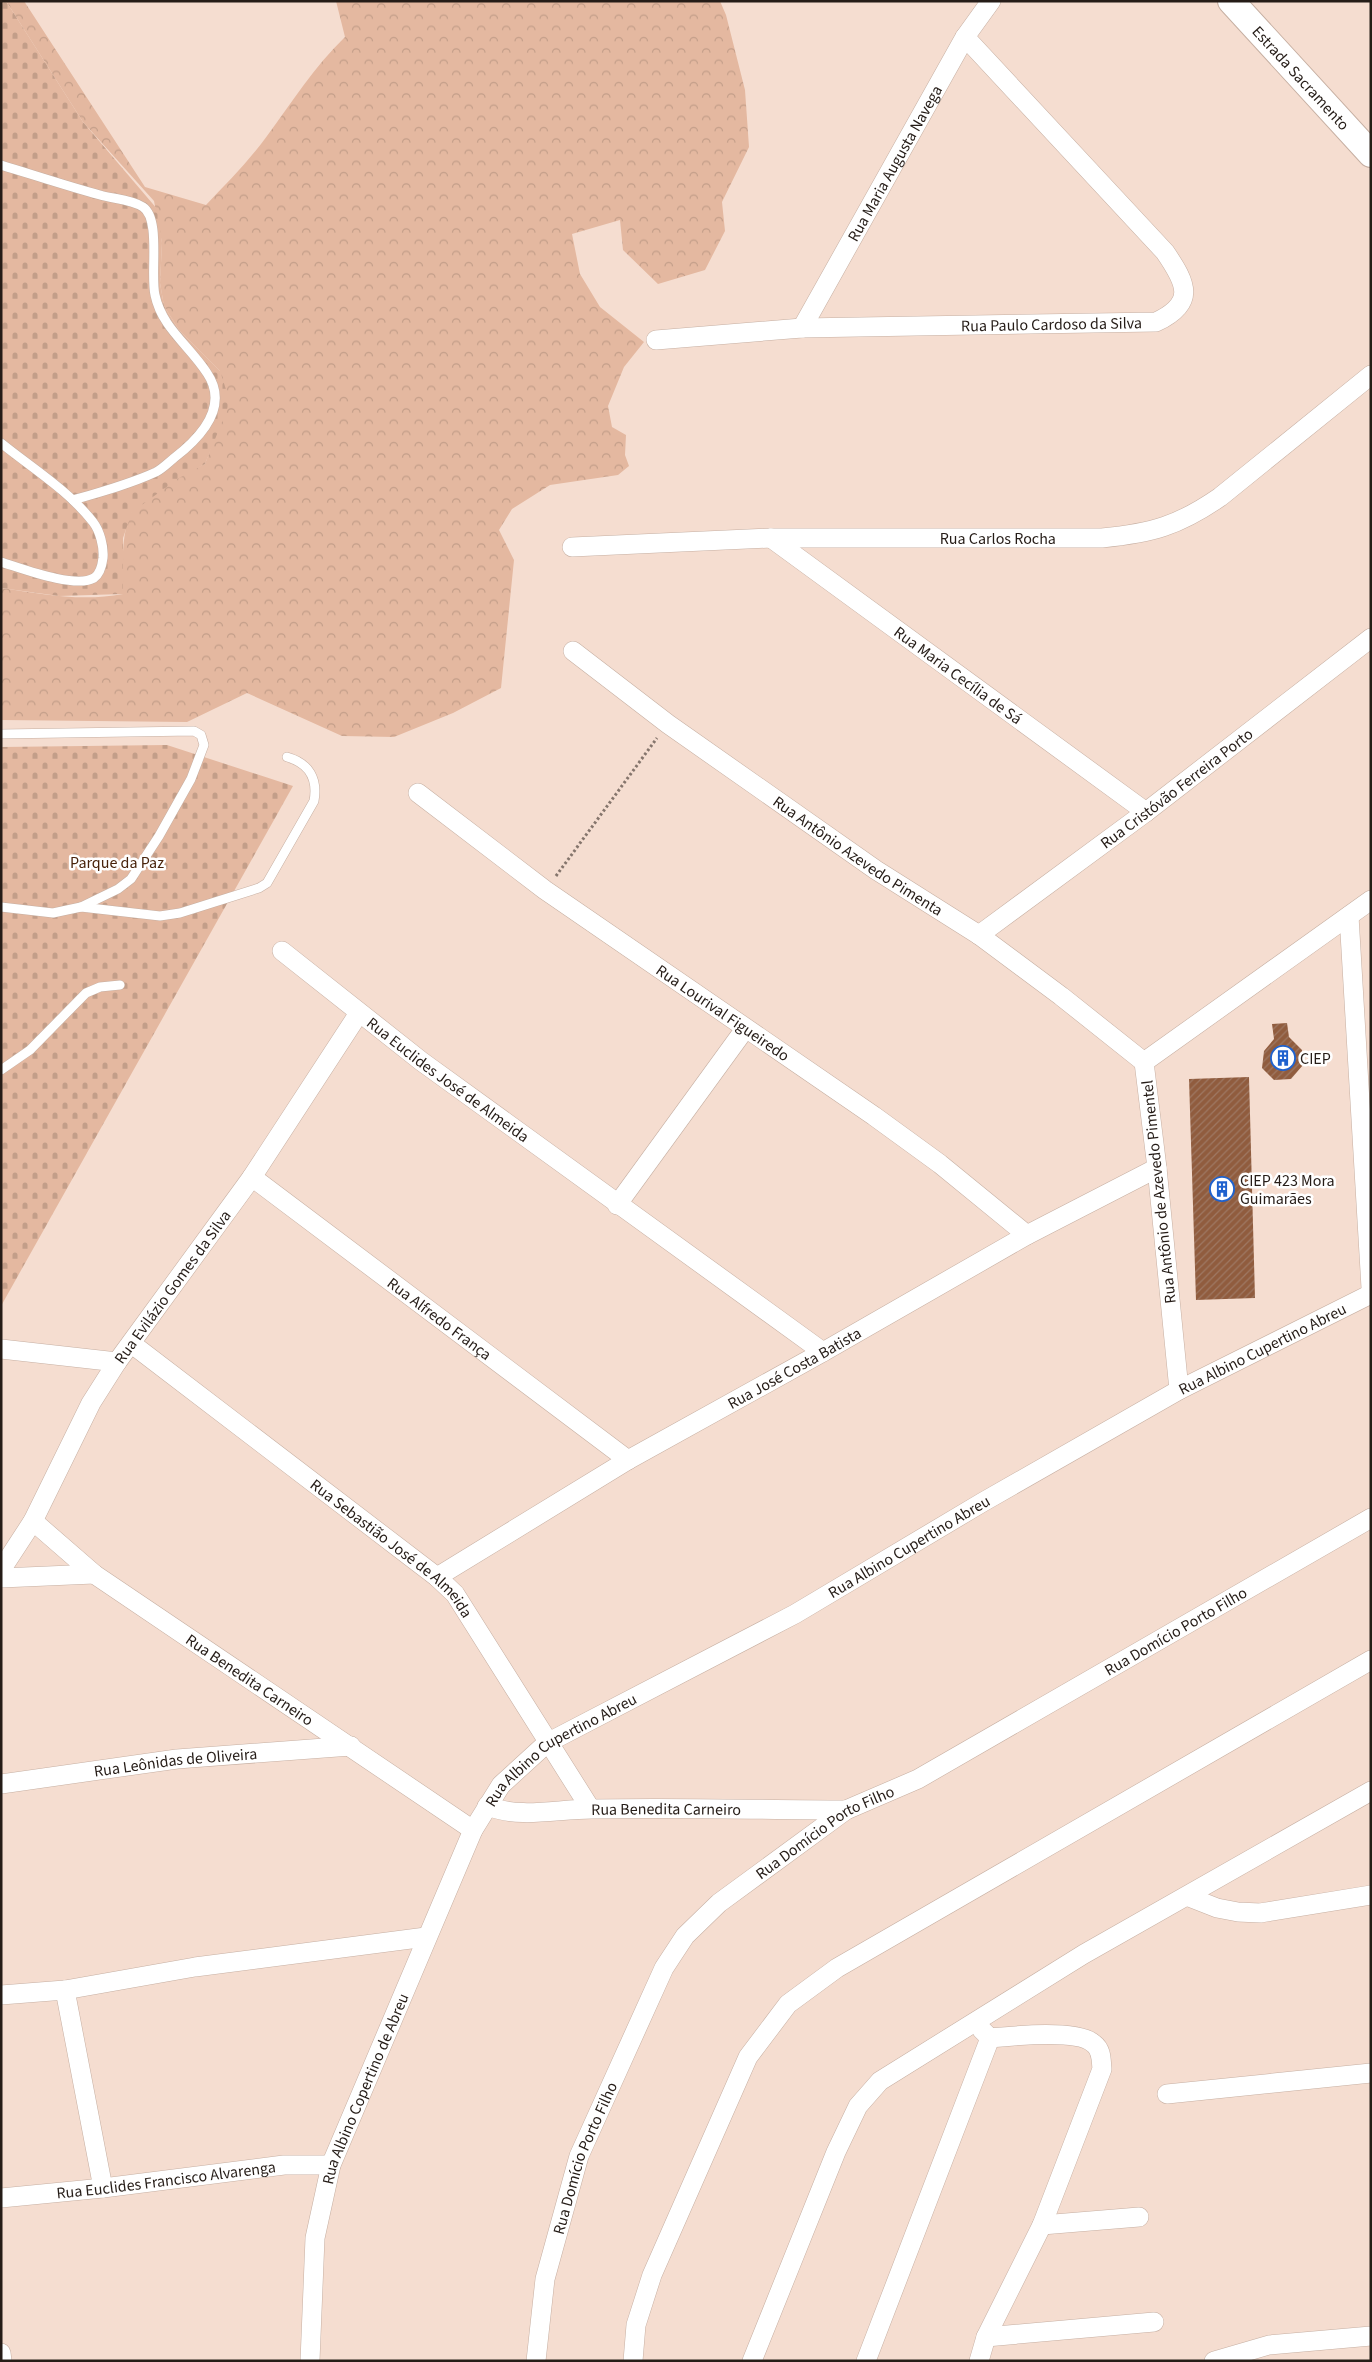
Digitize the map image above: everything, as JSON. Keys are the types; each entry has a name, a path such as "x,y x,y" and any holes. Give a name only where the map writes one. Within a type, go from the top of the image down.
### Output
{"main road":[{"name":"Estrada Sacramento","path":"1231,1 1371,154"}],"street":[{"name":"Rua Maria Augusta Navega","path":"802,328 965,37 991,1"},
{"name":"Rua Paulo Cardoso da Silva","path":"656,340 802,328 1156,322 1178,309 1183,299 1183,286 1176,268 1165,252 965,37"},
{"name":"Rua Carlos Rocha","path":"572,547 771,538 1102,538 1130,535 1167,527 1199,511 1220,497 1371,375"},
{"name":"Rua Maria Cecília de Sá","path":"771,538 1146,812"},
{"name":"Rua Cristóvão Ferreira Porto","path":"979,935 1146,812 1371,638"},
{"name":"Rua Antônio Azevedo Pimenta","path":"573,651 668,724 876,870 979,935 1062,996 1144,1062"},
{"name":"Rua Lourival Figueiredo","path":"418,793 545,890 745,1030 874,1116 940,1164 1027,1235"},
{"name":"Rua Antônio de Azevedo Pimentel","path":"1179,1390 1157,1168 1144,1062 1371,900"},
{"path":"1349,916 1371,1288"},
{"name":"Rua Euclides José de Almeida","path":"282,951 421,1062 823,1352"},
{"name":"Rua Evilázio Gomes da Silva","path":"1,1570 33,1521 91,1403 117,1362 132,1344 252,1177 359,1012"},
{"path":"617,1205 745,1030"},
{"name":"Rua José Costa Batista","path":"438,1577 628,1460 823,1352 1027,1235 1157,1168"},
{"name":"Rua Alfredo França","path":"252,1177 628,1460"},
{"name":"Rua Albino Cupertino Abreu","path":"473,1830 501,1785 547,1743 795,1614 1179,1390 1371,1294"},
{"name":"Rua Sebastião José de Almeida","path":"132,1344 438,1577 455,1594 466,1608 547,1743 590,1808"},
{"path":"1,1350 117,1362"},
{"name":"Rua Domício Porto Filho","path":"536,2361 545,2279 578,2156 664,1968 685,1936 719,1903 846,1810 935,1770 1371,1518"},
{"name":"Rua Benedita Carneiro","path":"33,1521 94,1574 473,1830"},
{"path":"1,1578 94,1574"},
{"path":"633,2361 636,2325 652,2275 748,2057 788,2004 837,1968 1371,1660"},
{"name":"Rua Leônidas de Oliveira","path":"1,1784 177,1759 351,1746"},
{"path":"752,2361 836,2152 858,2106 880,2081 1084,1954 1371,1791"},
{"name":"Rua Benedita Carneiro","path":"487,1806 503,1812 516,1814 590,1808 846,1810"},
{"name":"Rua Albino Copertino de Abreu","path":"310,2361 315,2238 331,2165 473,1830"},
{"path":"1189,1896 1218,1908 1238,1912 1260,1913 1371,1895"},
{"path":"1,1995 66,1990 195,1967 426,1938"},
{"path":"66,1990 103,2188"},
{"path":"974,2021 990,2038"},
{"path":"979,2361 986,2337 1042,2225 1102,2069 1101,2055 1094,2043 1078,2037 1033,2035 990,2038"},
{"path":"866,2361 990,2038"},
{"path":"1168,2094 1371,2073"},
{"name":"Rua Euclides Francisco Alvarenga","path":"1,2198 103,2188 284,2165 331,2165"},
{"path":"1042,2225 1140,2217"},
{"path":"986,2337 1154,2322"},
{"path":"1216,2360 1269,2345 1371,2336"},
{"path":"1,2353 2,2361"}],"lane":[{"path":"1,166 132,202 150,213 153,238 153,288 158,307 171,331 208,374 213,388 215,407 205,429 191,445 158,471 73,500"},
{"path":"1,443 73,500 94,524 100,537 104,556 100,571 94,578 84,581 65,579 1,562"},
{"path":"1,734 194,731 202,735 204,745 192,779 159,836 130,879 118,888 81,907 53,913 1,907"},
{"path":"81,907 160,916 180,913 259,888 267,883 314,801 316,789 311,774 300,760 287,757"},
{"path":"1,1070 30,1050 86,993 100,987 120,985"}],"path":[{"path":"545,890 668,724"}],"green space":[{"path":"1,1 6,1 83,122 158,210 162,243 160,283 164,306 179,330 220,371 230,402 205,464 179,478 132,512 123,538 123,594 59,596 1,588"},
{"path":"6,1 24,1 145,187 206,205 253,154 313,73 345,37 336,1 720,1 726,15 745,90 749,147 722,202 725,231 705,270 658,284 623,250 620,220 572,234 580,274 600,307 644,342 624,367 608,406 612,427 626,435 625,455 629,466 618,475 550,485 512,509 499,530 514,560 501,688 453,713 394,737 342,736 247,693 187,722 1,720 1,588 47,595 77,597 123,594 124,540 126,526 131,513 137,502 146,493 167,481 205,464 213,442 220,371 179,330 164,306 160,283 162,243 154,201 83,122"},
{"name":"Parque da Paz","path":"167,745 293,786 1,1306 1,747"}],"building":[{"name":"CIEP","path":"1287,1023 1289,1037 1302,1050 1303,1065 1291,1079 1274,1080 1262,1068 1264,1051 1274,1039 1272,1024"},
{"name":"CIEP 423 Mora Guimarães","path":"1249,1077 1255,1298 1196,1300 1189,1079"}],"place":[{"name":"CIEP","path":"1283,1058"},
{"name":"CIEP 423 Mora Guimarães","path":"1222,1189"}]}
